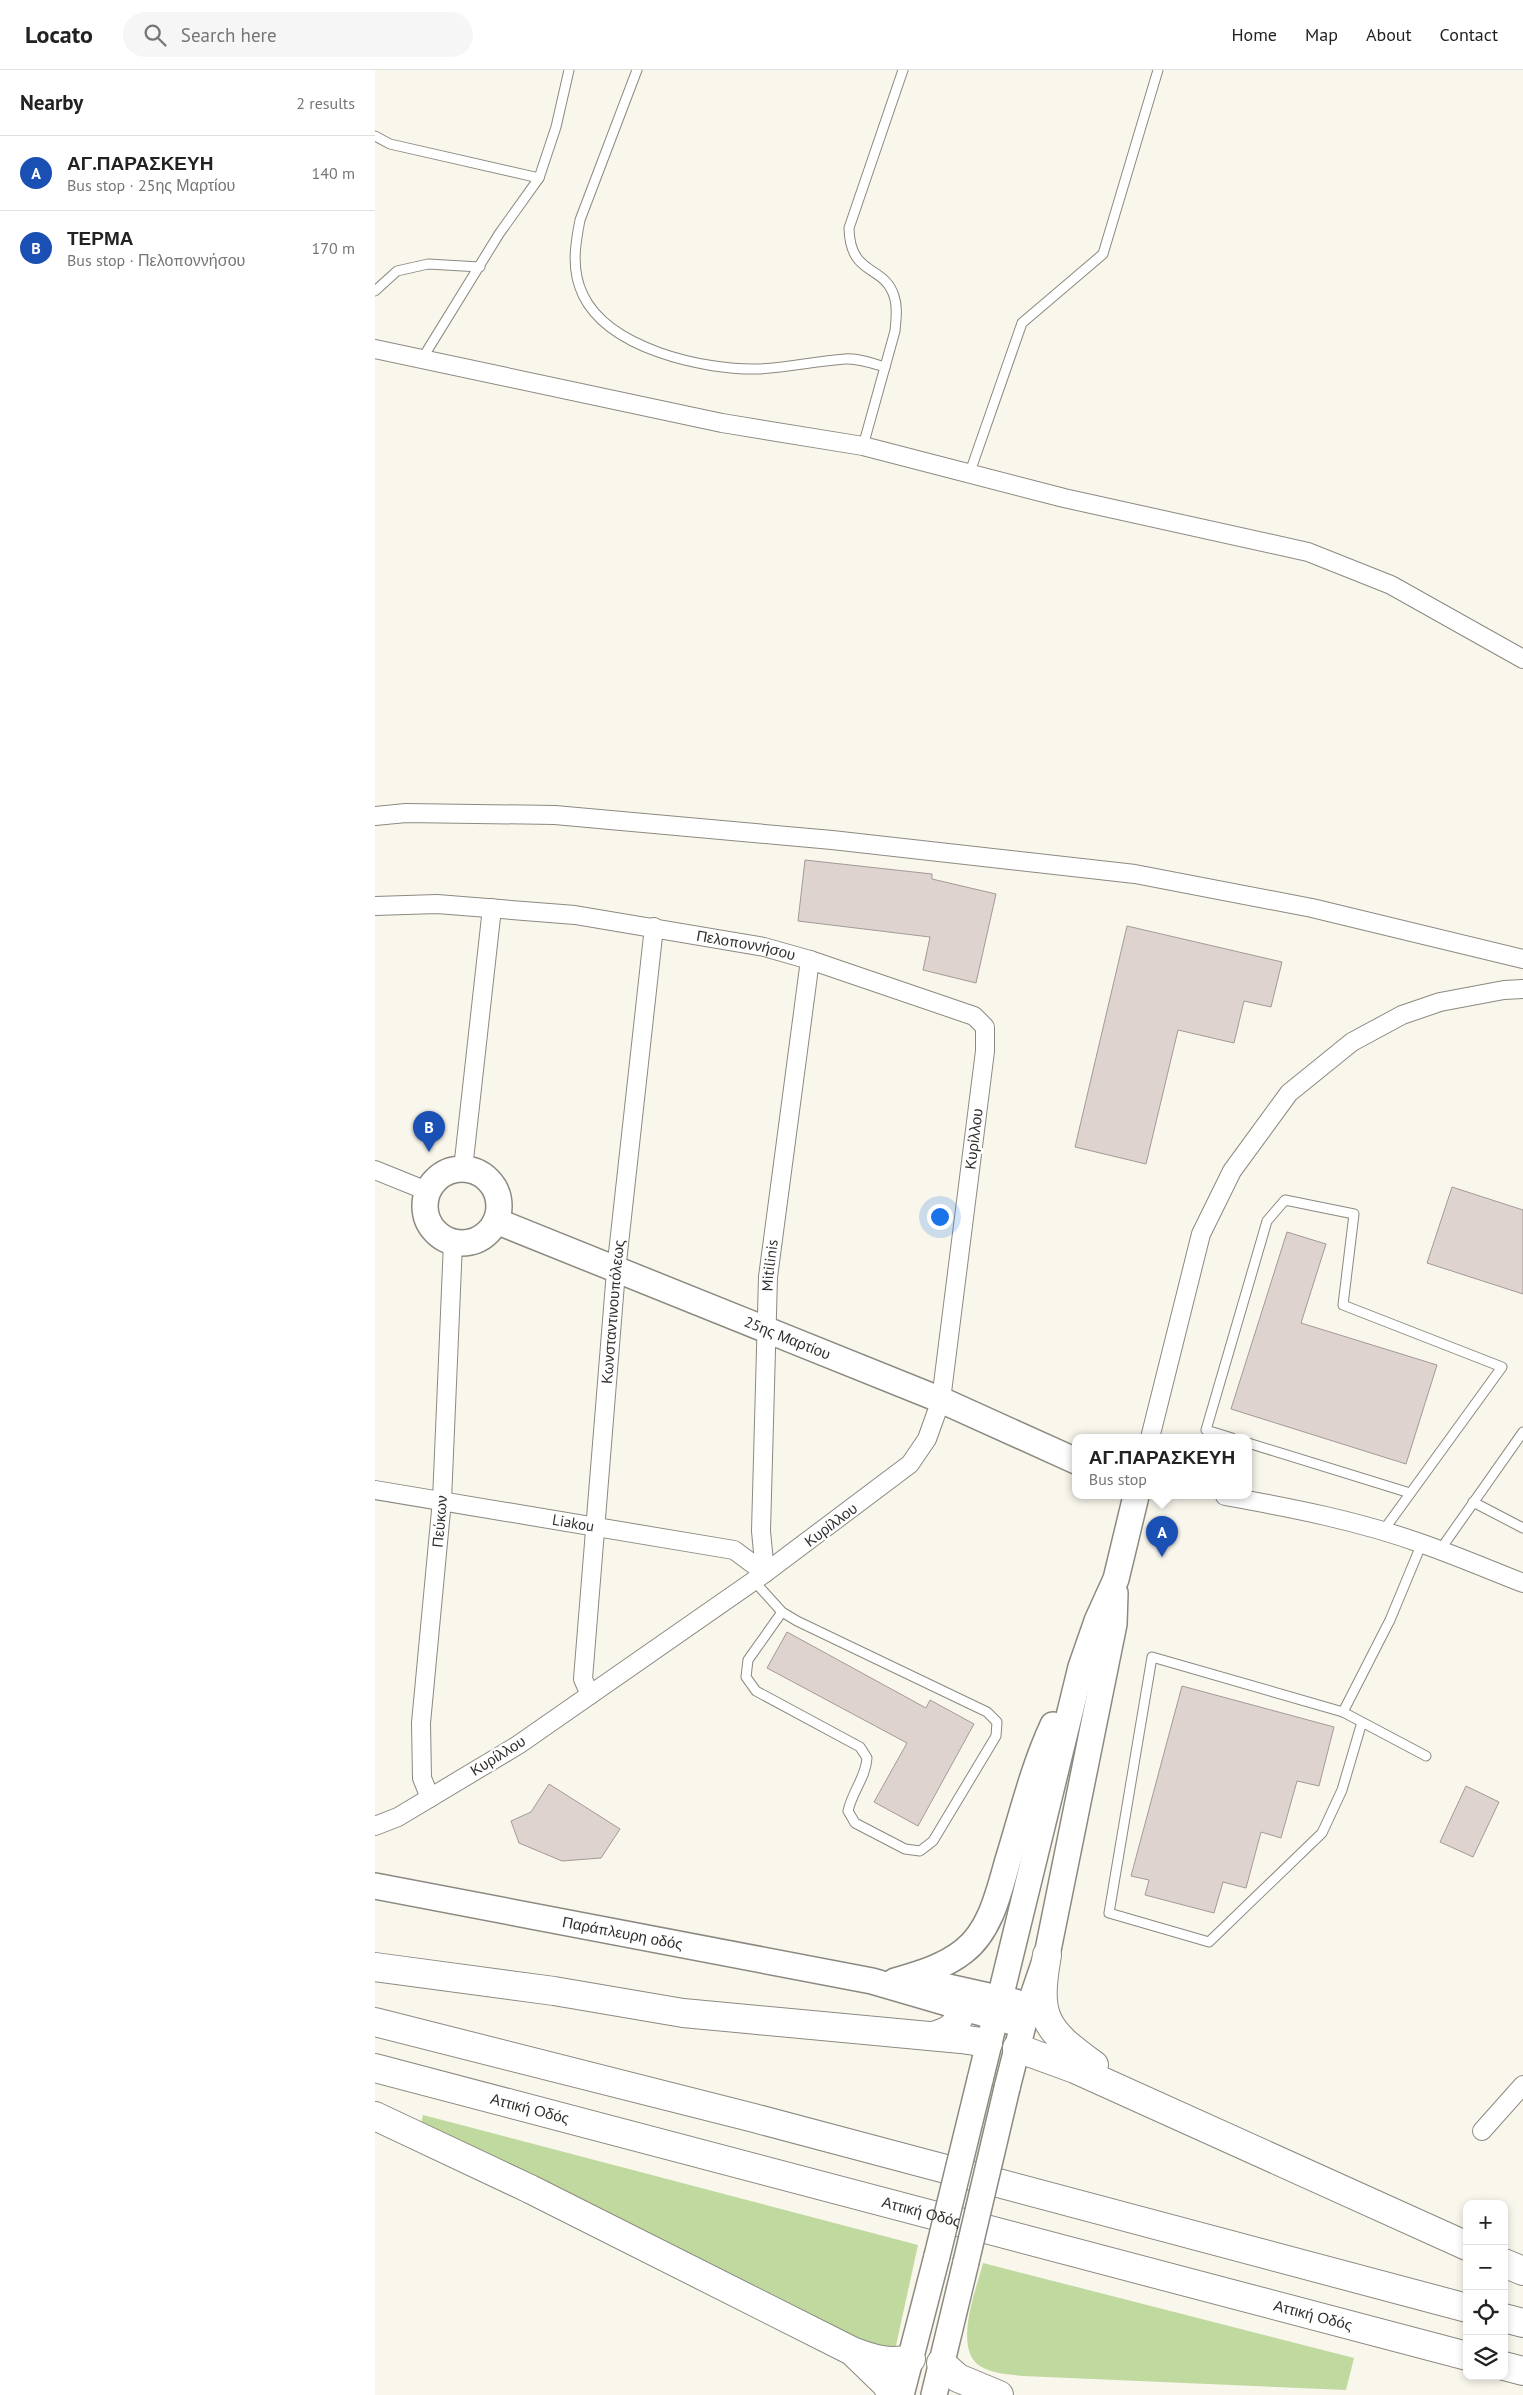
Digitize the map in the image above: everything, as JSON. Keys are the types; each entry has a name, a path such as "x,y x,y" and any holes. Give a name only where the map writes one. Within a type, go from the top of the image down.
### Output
{"highway":[{"path":"1047,1955 1042,1999 1044,2012 1050,2026 1063,2043 1139,2099"},
{"path":"375,1967 554,1991 683,2013 933,2036 988,2043"},
{"path":"933,2036 956,2025 962,2007"},
{"path":"375,2022 764,2120 1463,2307"},
{"path":"1023,2026 1050,2059 1465,2245"},
{"name":"Αττική Οδός","path":"375,2068 1463,2355"},
{"path":"375,2116 530,2189 851,2351 879,2361 896,2362 928,2356 959,2378 976,2387 999,2395"},
{"path":"1508,2265 1523,2271"},
{"path":"1508,2319 1523,2323"},
{"path":"851,2351 886,2384 892,2395"},
{"path":"1508,2367 1523,2371"}],"street":[{"path":"375,350 722,424 863,446 971,472 1064,498 1308,552 1391,585 1523,660"},
{"path":"375,816 406,812 555,815 842,841 1135,874 1312,908 1523,959"},
{"name":"Πελοποννήσου","path":"375,906 437,904 575,915 764,947 810,960 974,1016 985,1027"},
{"path":"463,1168 493,908"},
{"name":"Κωνσταντινουπόλεως","path":"590,1695 583,1679 616,1271 654,927"},
{"name":"Mitilinis","path":"760,1577 768,1277 810,960"},
{"path":"1151,1434 1201,1234 1232,1170 1289,1093 1352,1042 1403,1015 1440,1002 1504,990 1523,989"},
{"name":"Κυρίλλου","path":"375,1826 398,1817 499,1758 760,1577 909,1464 927,1439 941,1400 985,1051 985,1027"},
{"path":"463,1168 481,1174 494,1186 499,1204 496,1222 486,1235 471,1243 453,1243 438,1236 428,1223 424,1207 427,1191 436,1178 449,1170 463,1168"},
{"path":"375,1170 427,1191"},
{"name":"25ης Μαρτίου","path":"496,1222 941,1400 1072,1459"},
{"name":"Πεύκων","path":"430,1798 422,1778 421,1723 442,1500 453,1243"},
{"name":"Liakou","path":"375,1490 734,1550 760,1577"},
{"path":"901,2395 952,2319 1023,2026 1047,1955 1113,1624 1116,1579 1135,1499"},
{"path":"1243,1499 1285,1506 1383,1531 1422,1543 1523,1583"},
{"path":"934,2395 928,2356 925,2304 1081,1667 1097,1620 1116,1579"},
{"path":"883,1981 932,1970 965,1951 981,1933 993,1909 1033,1778 1051,1729 1081,1667"},
{"name":"Παράπλευρη οδός","path":"375,1886 883,1981 962,2007 997,2008"},
{"name":"Παράπλευρη οδός","path":"883,1981 931,1983 997,2008"},
{"path":"997,2008 1023,2026"},
{"path":"988,2043 1023,2026"},
{"path":"1482,2131 1523,2085"}],"lane":[{"path":"422,359 499,234 539,178 556,127 569,70"},
{"path":"637,70 580,220 575,245 575,269 583,295 599,317 631,340 647,348 690,361 756,369 845,359 885,366"},
{"path":"863,446 885,366 897,313 894,294 884,281 856,258 850,245 849,228 903,70"},
{"path":"971,472 1022,323 1103,254 1158,70"},
{"path":"375,136 390,144 539,178"},
{"path":"375,291 397,271 405,269 428,264 480,267"},
{"path":"1219,1434 1206,1430 1267,1221 1285,1200 1354,1214 1343,1304 1501,1367 1383,1531"},
{"path":"1440,1550 1523,1432"},
{"path":"1252,1444 1410,1493"},
{"path":"1473,1502 1523,1528"},
{"path":"1343,1712 1390,1620 1422,1543"},
{"path":"760,1577 782,1612 797,1621 987,1712 997,1722 996,1736 933,1840 920,1851 905,1849 855,1823 848,1811 850,1800 866,1768 867,1758 860,1747 756,1691 746,1677 749,1660 782,1612"},
{"path":"1362,1722 1342,1790 1322,1833 1209,1942 1109,1913 1152,1657 1343,1712 1362,1722 1426,1756"}],"green space":[{"path":"423,2115 918,2245 895,2350 875,2350 420,2129"},
{"path":"983,2263 1354,2358 1346,2390 1023,2376 998,2373 986,2369 976,2363 970,2354 967,2342 969,2314"}],"building":[{"path":"805,860 932,874 932,879 996,894 976,983 923,970 930,937 798,921"},
{"path":"1127,926 1282,962 1271,1007 1244,1001 1234,1043 1178,1030 1146,1164 1075,1147"},
{"path":"1452,1187 1523,1210 1523,1294 1427,1263"},
{"path":"1287,1232 1326,1244 1301,1323 1437,1365 1406,1464 1231,1409"},
{"path":"787,1632 926,1708 930,1700 974,1724 918,1826 874,1802 907,1743 767,1668"},
{"path":"1182,1686 1334,1727 1319,1786 1297,1781 1281,1838 1261,1832 1246,1888 1223,1882 1214,1913 1145,1895 1149,1880 1131,1876"},
{"path":"549,1784 620,1829 601,1858 562,1861 519,1843 511,1821 531,1812"},
{"path":"1466,1786 1499,1802 1473,1857 1440,1842"}],"place":[{"name":"ΤΕΡΜΑ","path":"429,1152"},
{"name":"ΑΓ.ΠΑΡΑΣΚΕΥΗ","path":"1162,1557"}]}
